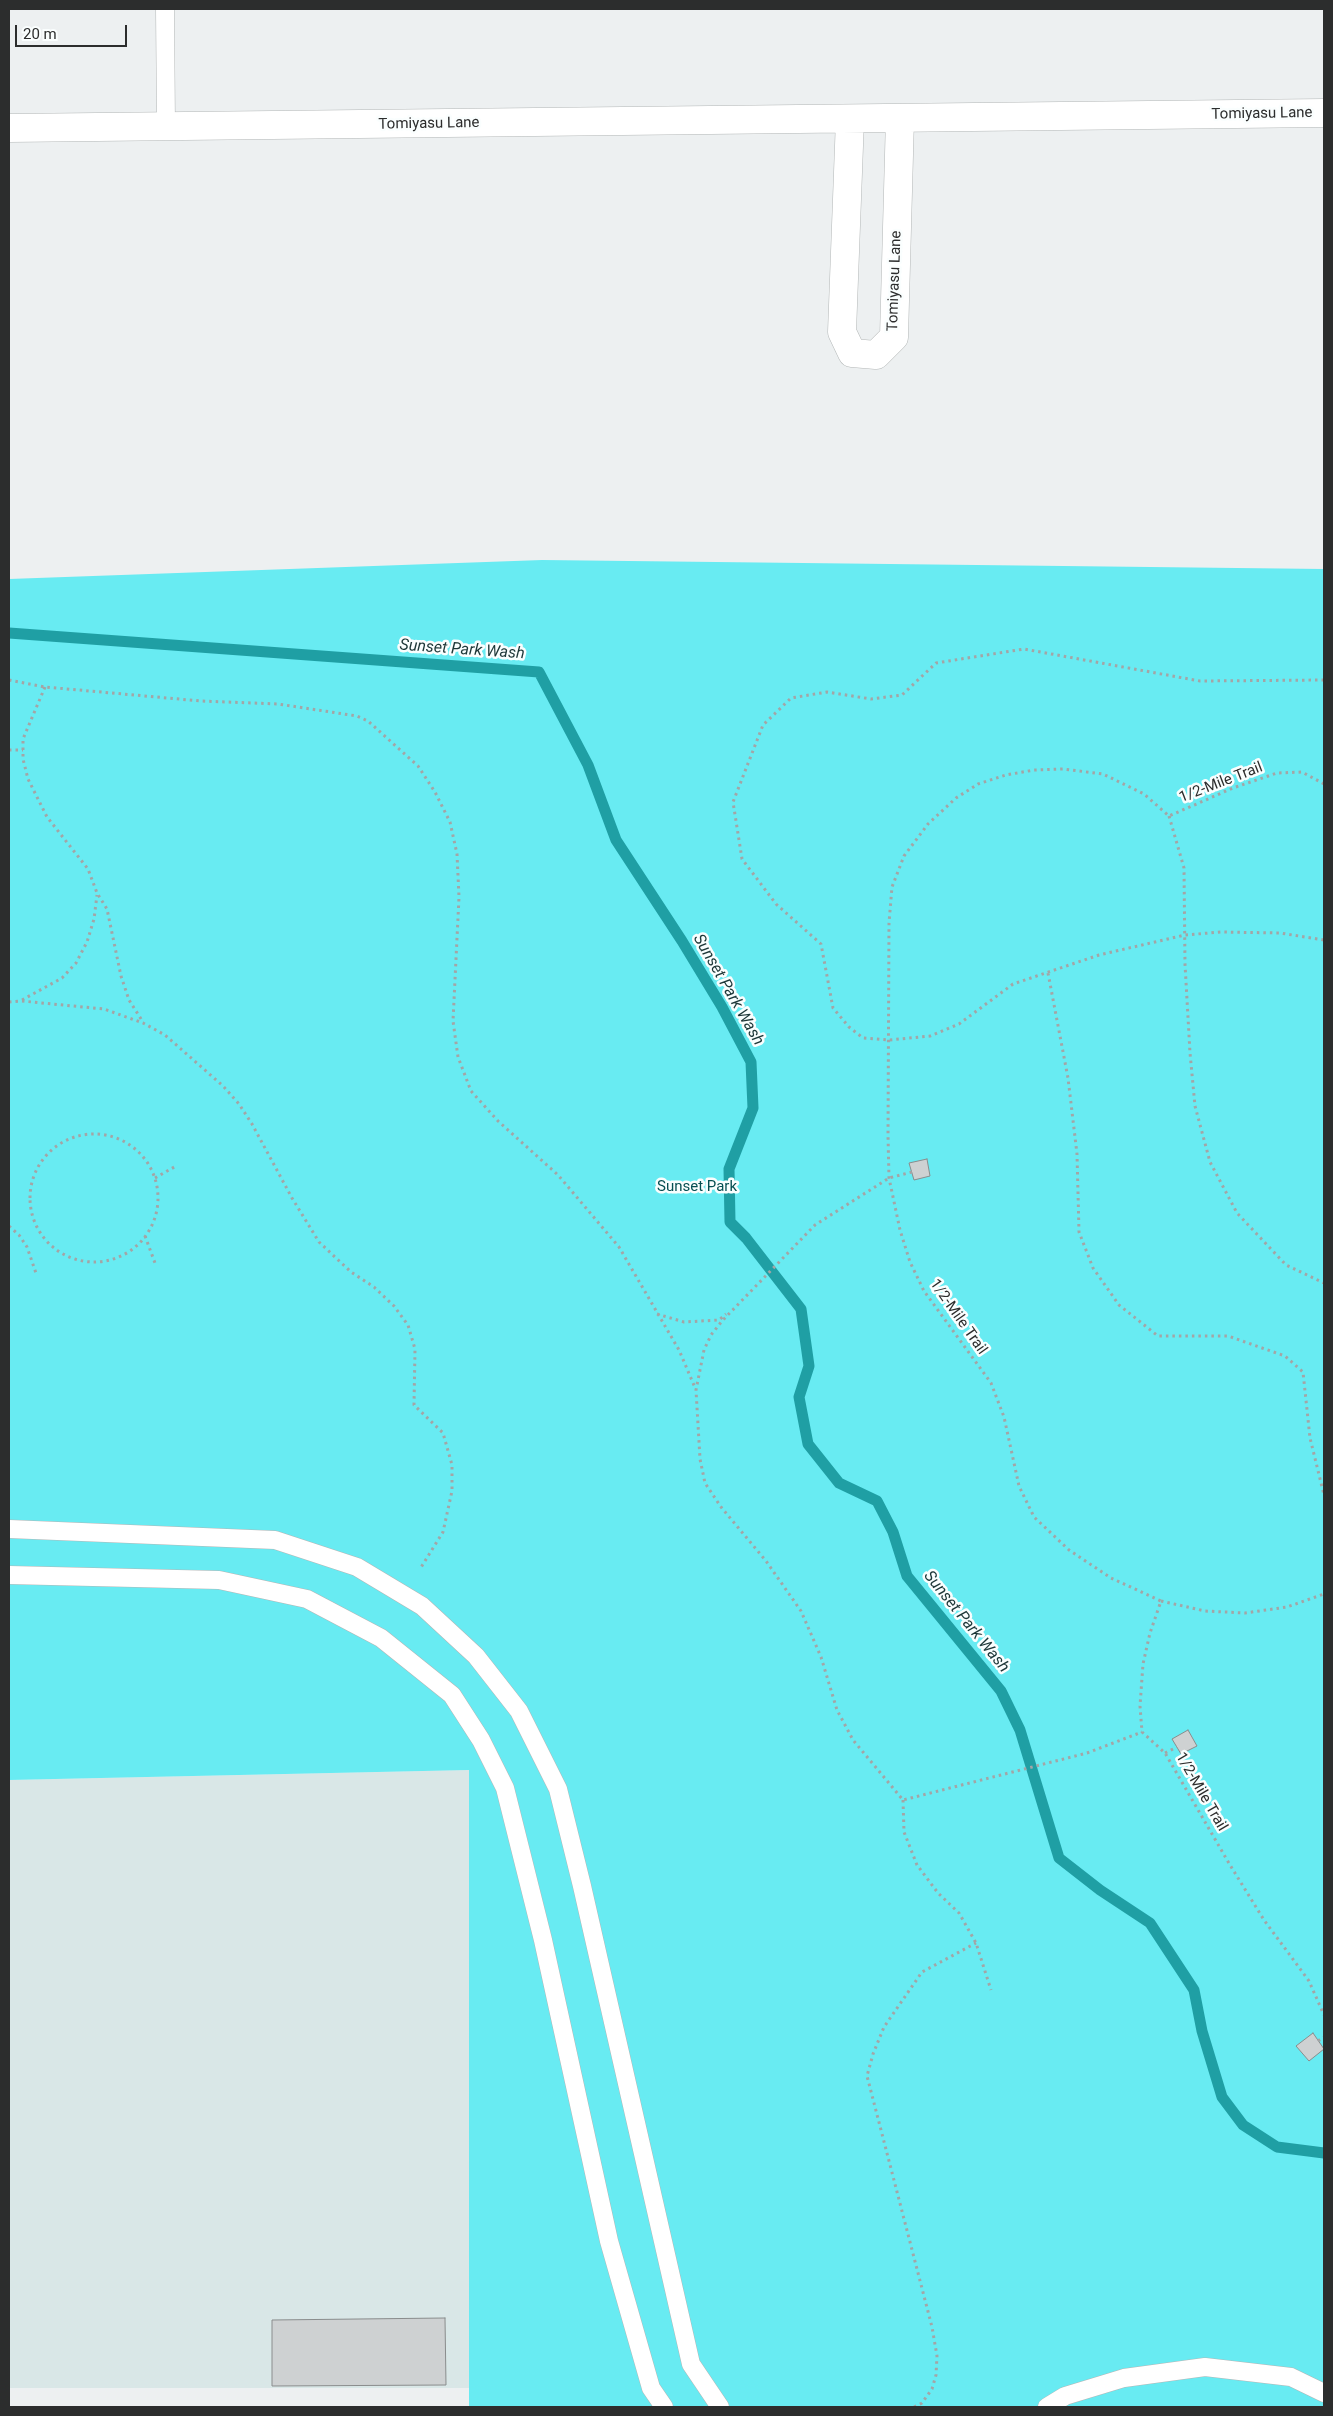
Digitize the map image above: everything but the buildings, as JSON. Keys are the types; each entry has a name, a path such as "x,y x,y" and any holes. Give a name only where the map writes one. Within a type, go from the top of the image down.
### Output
{"street":[{"name":"Tomiyasu Lane","path":"9,128 1324,114"},
{"name":"Tomiyasu Lane","path":"850,119 842,332 852,353 876,355 894,337 900,118"}],"lane":[{"path":"165,9 166,126"},
{"path":"9,1529 275,1540 357,1566 422,1606 476,1656 519,1711 558,1789 582,1886 691,2364 720,2407"},
{"path":"9,1575 219,1580 307,1599 381,1638 452,1695 481,1740 505,1788 543,1940 609,2241 650,2388 664,2407"},
{"path":"1047,2407 1065,2396 1124,2378 1205,2367 1291,2377 1324,2393"}],"path":[{"path":"1324,680 1200,681 1024,649 936,663 902,695 871,699 827,692 791,698 763,725 733,802 742,859 776,904 821,944 833,1008 849,1027 863,1038 889,1040 930,1036 959,1024 1013,984 1099,955 1185,935 1221,932 1280,933 1324,940"},
{"path":"9,680 45,687 201,701 278,704 357,716 368,722 418,766 435,792 450,822 457,854 459,896 453,1021 458,1057 471,1091 484,1107 558,1175 619,1247 656,1314 679,1350 696,1390"},
{"path":"45,687 23,739 23,759 28,779 47,817 88,869 97,893 107,909 112,928 114,951 126,992 143,1023"},
{"path":"9,750 23,750"},
{"name":"1/2-Mile Trail","path":"1324,784 1302,772 1278,773 1233,788 1169,816 1144,794 1103,774 1063,769 1034,770 1006,775 978,784 956,798 928,824 904,856 892,887 889,923 889,1178 900,1230 910,1262 924,1291 991,1383 1004,1417 1019,1486 1034,1517 1069,1550 1111,1578 1161,1601 1205,1611 1245,1614 1287,1607 1324,1594"},
{"path":"1169,816 1184,868 1188,1023 1195,1106 1210,1162 1237,1213 1286,1265 1324,1283"},
{"path":"22,1000 62,978 76,963 87,942 94,919 97,893"},
{"path":"1048,973 1060,1025 1071,1097 1077,1154 1079,1232 1093,1268 1119,1305 1158,1336 1228,1336 1285,1356 1303,1372 1310,1438 1324,1495"},
{"path":"9,1002 22,1000 104,1009 143,1023 166,1035 223,1086 252,1124 292,1198 319,1242 351,1272 374,1287 394,1306 408,1325 415,1349 414,1405 443,1433 452,1465 452,1491 443,1532 420,1569"},
{"path":"89,1133 111,1136 131,1146 146,1160 155,1178 158,1198 155,1218 145,1236 130,1250 112,1259 92,1262 73,1258 55,1249 40,1232 31,1212 30,1190 36,1169 50,1151 68,1138 89,1133"},
{"path":"155,1178 176,1166"},
{"path":"912,1172 889,1178 815,1225 712,1335 704,1350 696,1390 700,1459 705,1483 721,1507 766,1561 801,1611 818,1649 837,1710 849,1732 903,1800 904,1832 917,1865 938,1893 960,1913 976,1943 991,1990"},
{"path":"9,1226 20,1235 27,1247 37,1276"},
{"path":"145,1236 155,1263"},
{"path":"656,1314 684,1322 719,1320 740,1303"},
{"path":"903,1800 986,1777 1087,1753 1142,1732 1140,1706 1143,1664 1150,1633 1161,1601"},
{"name":"1/2-Mile Trail","path":"1142,1732 1165,1753 1264,1920 1309,1981 1324,2015"},
{"path":"1165,1753 1177,1747"},
{"path":"914,2407 922,2403 932,2389 936,2375 937,2356 932,2328 867,2076 873,2054 884,2027 922,1972 976,1943"},
{"path":"1318,2041 1324,2037"}],"shaded area":[{"path":"469,1770 469,2388 9,2388 9,1780"}],"green space":[{"name":"Sunset Park","path":"542,560 1324,569 1324,2407 469,2407 469,1770 9,1780 9,579"}],"waterway":[{"name":"Sunset Park Wash","path":"9,633 539,672 588,765 616,840 682,941 722,1007 751,1062 753,1108 729,1169 730,1222 746,1238 801,1309 809,1366 799,1397 808,1444 839,1483 877,1501 893,1532 907,1576 1001,1691 1020,1730 1059,1858 1100,1890 1150,1923 1194,1990 1202,2031 1222,2097 1243,2125 1277,2147 1324,2153"}]}
